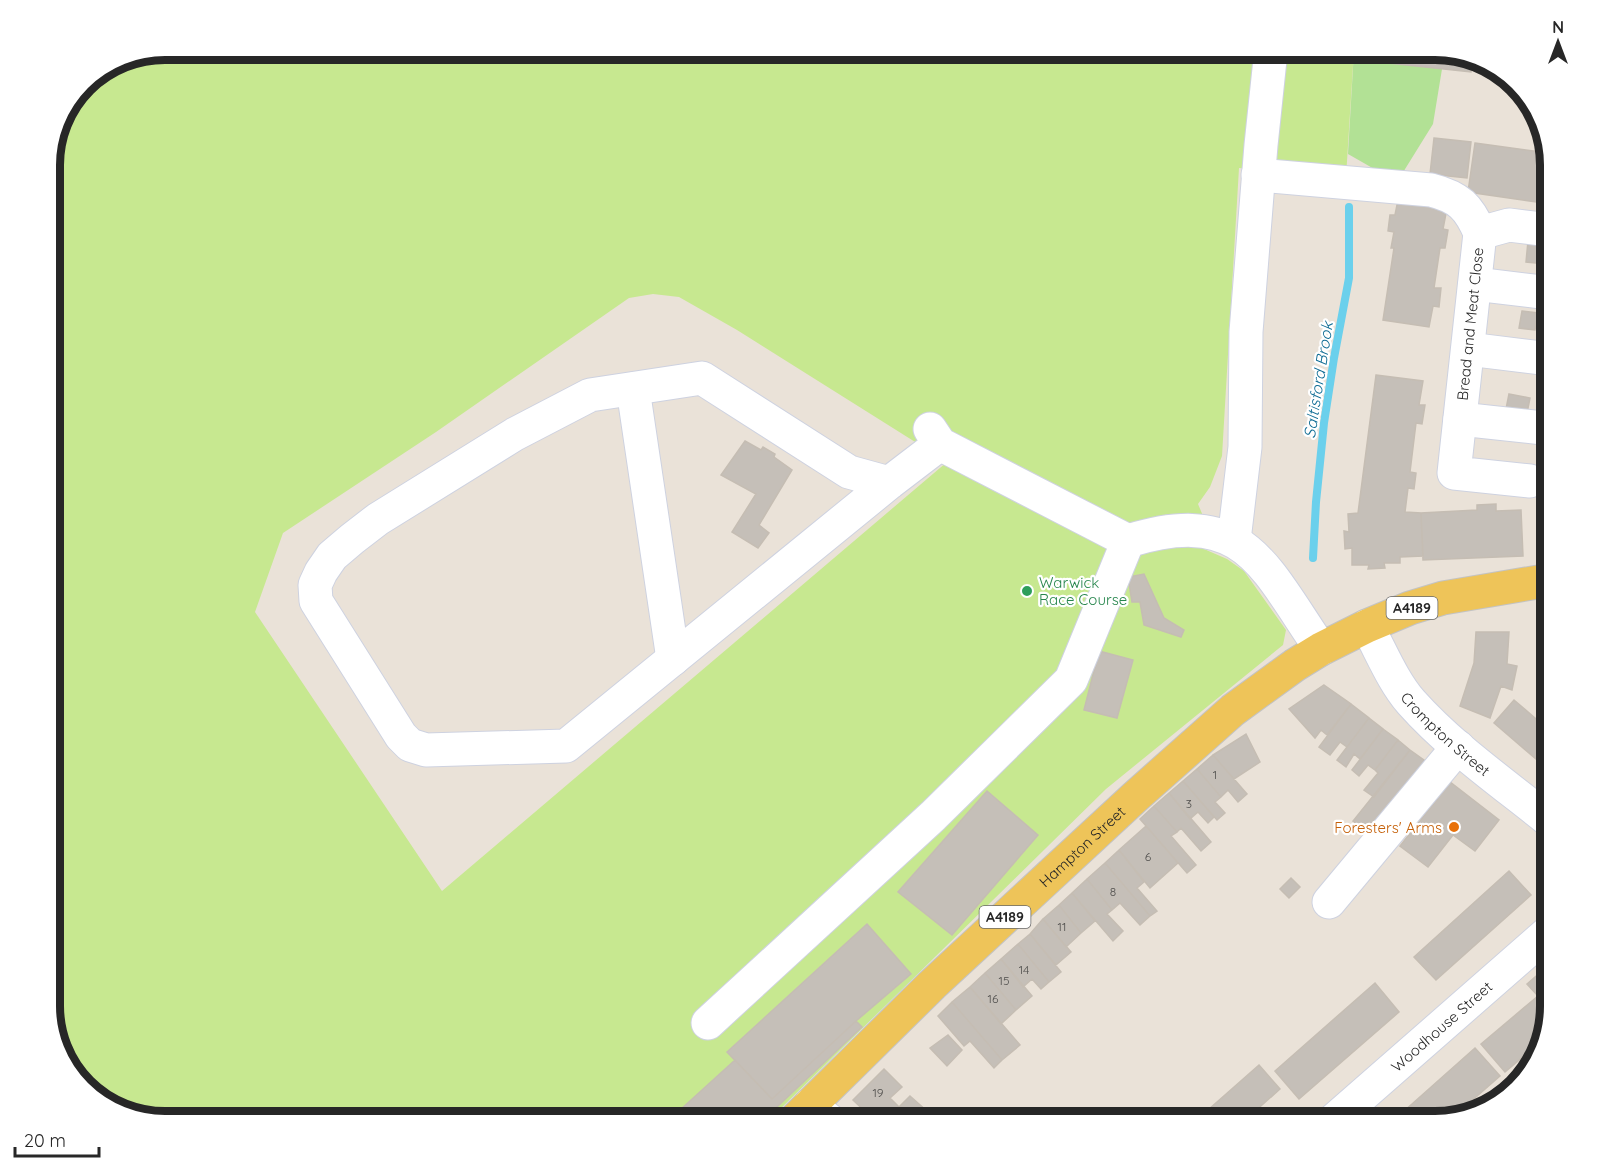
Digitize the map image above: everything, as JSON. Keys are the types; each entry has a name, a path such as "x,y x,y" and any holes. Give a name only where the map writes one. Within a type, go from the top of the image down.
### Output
{"main road":[{"name":"A4189","path":"1367,626 1443,598 1540,582"},
{"name":"Hampton Street","path":"816,1111 941,977 1184,752 1233,710 1321,649 1367,626"}],"street":[{"path":"1234,540 1245,447 1246,332 1259,160 1270,60"},
{"name":"Bread and Meat Close","path":"1259,160 1312,180 1401,186 1444,193 1461,202 1469,210 1480,233 1454,473 1530,481"},
{"path":"1480,233 1509,225 1540,229"},
{"path":"1475,284 1540,292"},
{"path":"1468,349 1540,358"},
{"path":"889,483 849,472 702,378 590,395 515,434 378,519 332,556 315,585 316,601 401,736 410,745 426,750 566,746 889,483 935,436 1142,537 1200,530 1217,533 1234,540 1255,556 1266,569 1321,649"},
{"path":"633,389 674,658"},
{"path":"1460,418 1540,428"},
{"path":"708,1023 933,816 1071,680 1142,537"},
{"name":"Crompton Street","path":"1367,626 1392,674 1409,700 1458,747 1540,812"},
{"path":"1329,902 1458,747"},
{"name":"Woodhouse Street","path":"1357,1111 1540,941"}],"green space":[{"name":"Warwick Race Course","path":"165,60 1353,60 1346,177 1239,168 1222,456 1210,487 1198,504 1206,523 1204,549 1227,559 1244,571 1286,630 1283,645 1106,789 778,1111 165,1111 131,1105 101,1089 86,1075 74,1058 68,1046 60,1013 60,158 71,119 82,101 96,86 113,74 145,62","holes":["653,294 679,297 737,330 947,462 442,891 255,612 283,533 436,432 629,298"]},
{"path":"1353,60 1382,60 1380,61 1442,69 1433,124 1397,182 1348,154"}],"building":[{"path":"1383,60 1435,60 1455,62 1471,67 1471,72 1379,62"},
{"path":"1434,138 1471,142 1467,178 1430,174"},
{"path":"1475,143 1539,152 1540,203 1468,192"},
{"path":"1398,200 1447,208 1443,229 1448,230 1445,248 1440,248 1434,288 1441,288 1439,307 1433,306 1429,327 1383,320 1394,248 1391,248 1394,232 1388,231 1390,215 1395,215"},
{"path":"1528,241 1540,243 1540,263 1526,262"},
{"path":"1522,311 1538,313 1535,330 1519,328"},
{"path":"1376,375 1423,381 1419,405 1425,405 1422,424 1416,423 1410,472 1416,473 1414,489 1408,488 1405,512 1421,513 1423,556 1400,557 1400,563 1384,563 1385,568 1368,569 1369,565 1352,565 1352,548 1345,549 1344,531 1349,532 1348,514 1358,513"},
{"path":"1509,394 1530,398 1526,418 1505,414"},
{"path":"745,441 761,450 763,447 775,454 774,457 792,470 759,525 769,533 758,548 732,532 756,494 721,475"},
{"path":"1496,504 1496,511 1521,510 1523,556 1423,560 1421,513 1477,510 1477,505"},
{"path":"1144,574 1164,618 1184,630 1181,637 1144,625 1140,602 1132,602 1128,577"},
{"path":"1476,632 1509,632 1507,664 1517,666 1512,690 1501,686 1490,718 1460,706 1474,663"},
{"path":"1099,651 1133,660 1117,718 1084,710"},
{"path":"1324,685 1351,704 1327,735 1321,730 1315,738 1289,709"},
{"path":"1514,700 1540,722 1540,762 1494,723"},
{"path":"1351,704 1369,718 1347,747 1340,742 1330,755 1319,747"},
{"path":"1369,718 1383,729 1360,759 1354,754 1346,767 1337,760"},
{"path":"1383,729 1398,740 1375,770 1368,765 1359,776 1352,770"},
{"path":"1246,734 1260,762 1234,779 1213,755"},
{"path":"1398,740 1410,750 1374,797 1364,790 1378,773 1375,770"},
{"path":"1410,750 1428,763 1370,834 1353,821"},
{"path":"1213,755 1247,794 1238,802 1228,790 1221,797 1197,769"},
{"path":"1197,769 1221,797 1215,802 1225,813 1217,820 1183,781"},
{"name":"Foresters' Arms","path":"1445,778 1499,820 1475,851 1453,835 1428,867 1400,846 1437,799 1432,795"},
{"path":"1183,781 1214,817 1208,823 1198,812 1190,819 1169,793"},
{"path":"987,791 1038,835 952,935 898,892"},
{"path":"1169,793 1211,842 1201,851 1181,828 1177,832 1154,806"},
{"path":"1154,806 1177,832 1171,836 1196,865 1187,873 1140,819"},
{"path":"1146,826 1178,863 1150,888 1119,850"},
{"path":"1119,850 1144,882 1137,888 1157,911 1150,916 1105,863"},
{"path":"1105,863 1150,916 1140,925 1120,903 1112,910 1087,879"},
{"path":"1509,871 1531,895 1436,980 1414,957"},
{"path":"1291,878 1300,887 1289,898 1280,889"},
{"path":"1087,879 1112,910 1107,914 1123,931 1113,941 1072,893"},
{"path":"1072,893 1095,921 1081,933 1059,905"},
{"path":"1059,905 1081,933 1066,947 1043,919"},
{"path":"1043,919 1071,952 1056,965 1030,934"},
{"path":"867,924 911,974 856,1021 772,1099 727,1052"},
{"path":"1030,934 1061,972 1049,982 1018,944"},
{"path":"1018,944 1049,982 1041,989 1032,979 1023,987 1001,959"},
{"path":"1001,959 1032,996 1016,1010 985,973"},
{"path":"985,973 1016,1010 1001,1024 970,987"},
{"path":"1540,973 1538,1026 1529,1052 1505,1072 1481,1044 1538,996 1527,984"},
{"path":"1375,983 1399,1012 1299,1099 1275,1071"},
{"path":"970,987 1020,1045 1002,1060 952,1002"},
{"path":"952,1002 1002,1060 994,1068 970,1041 964,1046 938,1016"},
{"path":"856,1021 862,1027 773,1111 679,1111 735,1060 772,1099"},
{"path":"948,1035 962,1050 947,1066 930,1048"},
{"path":"1475,1048 1500,1076 1462,1107 1435,1111 1404,1111"},
{"path":"1259,1065 1280,1089 1255,1111 1207,1111"},
{"path":"884,1069 902,1087 890,1098 899,1107 895,1111 865,1111 853,1100"},
{"path":"910,1096 927,1111 895,1111"}],"waterway":[{"name":"Saltisford Brook","path":"1313,558 1324,423 1349,278 1349,207"}],"place":[{"name":"Warwick Race Course","path":"1027,591"},
{"name":"Foresters' Arms","path":"1454,827"}]}
